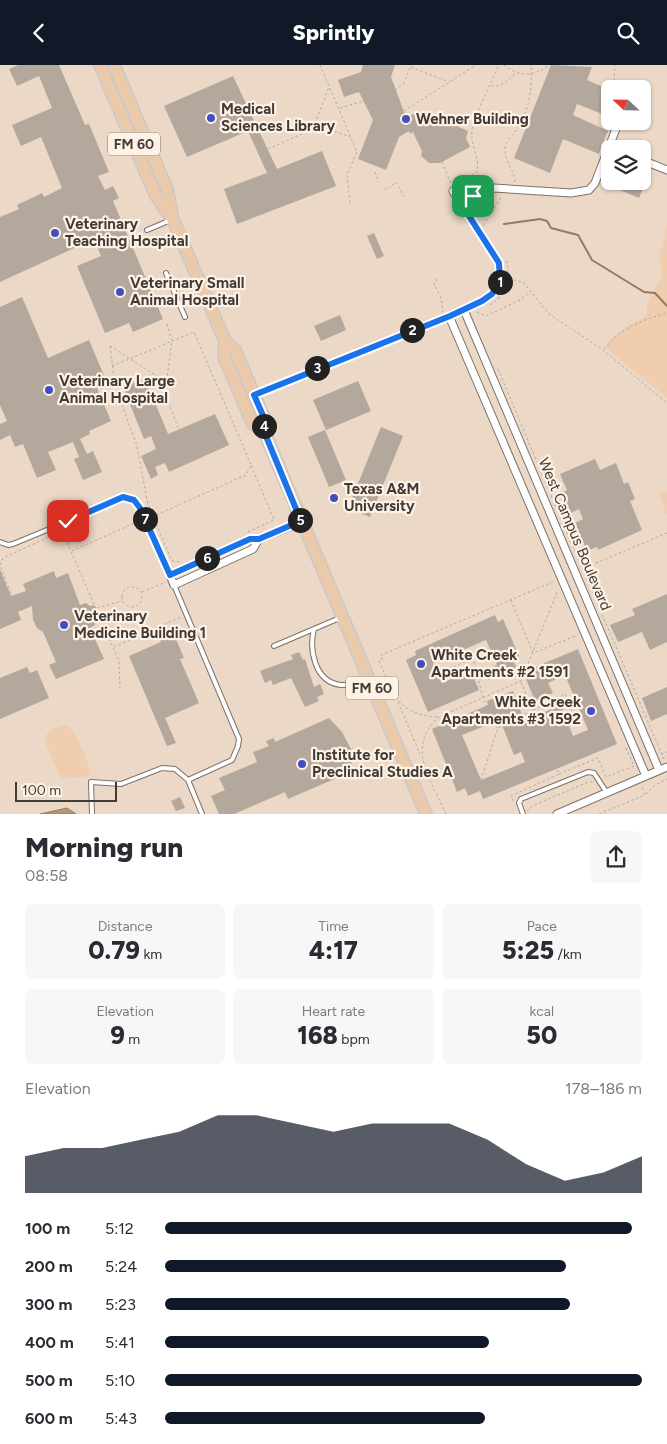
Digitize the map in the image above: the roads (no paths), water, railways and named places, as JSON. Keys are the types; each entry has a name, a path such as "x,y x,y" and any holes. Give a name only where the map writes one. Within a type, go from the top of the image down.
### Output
{"main road":[{"name":"FM 60","path":"100,65 155,194 173,220"},
{"name":"FM 60","path":"114,65 166,189 173,220 225,341 235,350 265,420 263,429 426,814"},
{"path":"136,149 148,144"},
{"name":"FM 60","path":"225,341 224,355 227,364 253,424 263,429"},
{"path":"227,364 237,371 246,391 254,395"}],"street":[{"path":"651,164 667,170"},
{"path":"462,205 483,190 494,188 570,193 589,190 601,171"},
{"path":"254,395 446,314 464,309 487,298 496,290 503,282 499,263 453,188"},
{"name":"West Campus Boulevard","path":"464,309 659,770"},
{"name":"West Campus Boulevard","path":"446,314 646,776"},
{"path":"172,580 253,549 259,539 301,521"},
{"path":"618,710 631,704"},
{"path":"557,814 667,767"}],"lane":[{"path":"147,230 173,220"},
{"path":"166,273 185,317"},
{"path":"0,542 8,545 13,544 123,497 130,498 137,503 172,580 239,742 232,760 188,780"},
{"path":"274,646 342,617"},
{"path":"314,629 312,653 318,669 327,680 342,685 368,677"},
{"path":"92,814 92,782 121,784 162,768 174,769 188,780 202,814"},
{"path":"522,814 519,803 521,799 588,772 594,773 607,793"}],"waterway":[{"path":"504,224 540,219 547,221 551,228 578,235 592,260 644,292 655,293 667,306"}],"place":[{"name":"Medical Sciences Library","path":"211,118"},
{"name":"Wehner Building","path":"406,119"},
{"name":"Veterinary Teaching Hospital","path":"55,233"},
{"name":"Veterinary Small Animal Hospital","path":"120,292"},
{"name":"Veterinary Large Animal Hospital","path":"49,390"},
{"name":"Texas A&M University","path":"334,498"},
{"name":"Veterinary Medicine Building 1","path":"64,625"},
{"name":"White Creek Apartments #2 1591","path":"421,664"},
{"name":"White Creek Apartments #3 1592","path":"591,711"},
{"name":"Institute for Preclinical Studies A","path":"302,764"}]}
